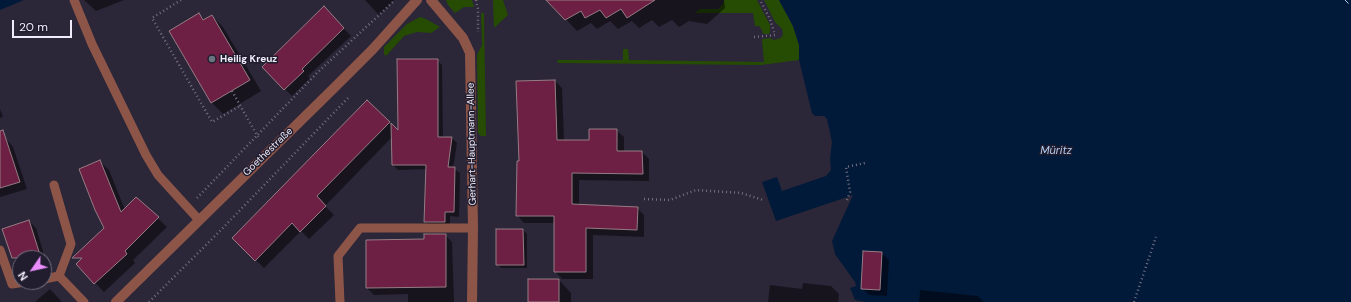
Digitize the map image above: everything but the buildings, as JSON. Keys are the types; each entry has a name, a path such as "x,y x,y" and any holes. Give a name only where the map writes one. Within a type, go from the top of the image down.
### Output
{"street":[{"name":"Goethestraße","path":"120,300 373,49 418,0"},
{"name":"Gerhart-Hauptmann-Allee","path":"431,0 463,38 470,53 473,228 472,302"}],"lane":[{"path":"74,0 92,44 146,154 158,175 199,220"},
{"path":"54,185 71,244 59,276"},
{"path":"340,302 338,256 360,228 473,228"},
{"path":"0,250 12,284"},
{"path":"52,277 59,276"},
{"path":"59,276 84,302"}],"path":[{"path":"182,0 152,18 212,122 240,106"},
{"path":"188,208 318,73 395,0"},
{"path":"470,53 478,37 478,9 476,0"},
{"path":"754,36 775,35 770,18 760,0"},
{"path":"232,91 268,153"},
{"path":"149,302 351,95"},
{"path":"847,200 850,192 846,167 865,163"},
{"path":"644,199 670,200 696,190 741,193 763,200"},
{"path":"1134,302 1156,237"}],"green space":[{"path":"446,0 472,0 474,7 464,7 455,13 448,5"},
{"path":"493,0 503,0 508,15 494,28"},
{"path":"724,0 757,0 770,25 769,34 763,34 759,26 755,26 753,13 695,13 700,9 718,9 723,4"},
{"path":"764,0 779,0 793,26 799,45 799,60 761,65 558,63 557,60 623,60 623,49 628,49 629,60 764,62 762,39 770,38 774,40 781,38 783,34 782,29 775,22"},
{"path":"481,13 484,13 486,136 481,136 478,133 477,55 482,45"},
{"path":"420,17 440,27 431,33 417,32 404,36 386,56 384,54 384,47 407,24"}],"water":[{"path":"0,0 24,0 0,10"},
{"name":"Müritz","path":"779,0 1351,0 1351,302 866,302 855,300 850,288 856,286 855,282 835,254 832,241 853,195 776,221 762,182 777,177 782,191 826,176 831,170 830,159 832,142 827,119 824,116 815,116 812,113 799,60 799,45 793,26"}],"ferry route":[{"path":"1345,0 1351,6"}],"place":[{"name":"Heilig Kreuz","path":"212,59"}]}
